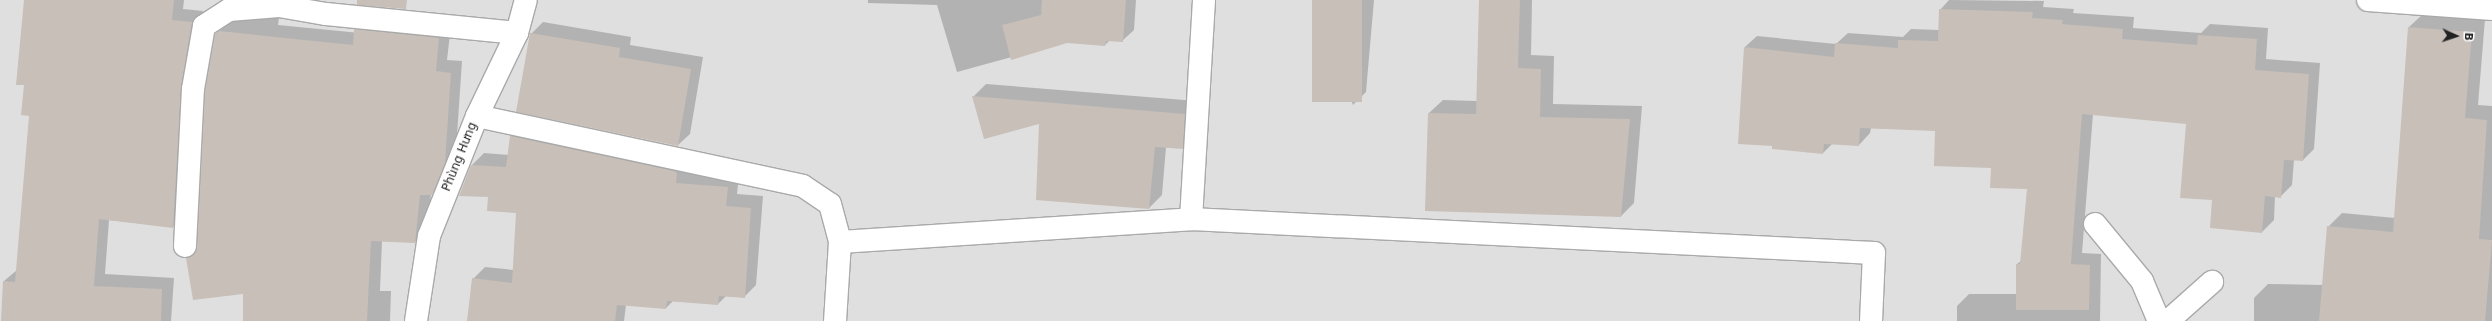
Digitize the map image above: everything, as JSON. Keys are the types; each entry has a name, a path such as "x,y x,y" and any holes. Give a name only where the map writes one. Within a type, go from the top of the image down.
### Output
{"street":[{"name":"Phùng Hưng","path":"416,321 429,236 477,116 518,33 526,0"},
{"path":"1191,219 1204,0"},
{"path":"2368,0 2492,10"},
{"path":"185,246 193,89 204,26 227,5 279,3 326,14 518,33"},
{"path":"477,116 803,186 830,204 840,242 834,321"},
{"path":"840,242 1191,219 1874,253 1871,321"},
{"path":"2095,224 2142,281 2160,321"},
{"path":"2168,321 2212,282"}],"shaded area":[{"path":"0,0 2492,0 2492,321 0,321"}],"building":[{"path":"24,0 174,0 172,20 192,22 181,88 173,228 99,219 94,286 162,289 161,321 1,321 3,281 15,282 29,116 21,115 24,85 16,85"},
{"path":"357,0 407,0 406,9 357,5"},
{"path":"1042,0 1126,0 1123,42 1106,41 1105,46 1067,43 1011,60 1002,25 1041,15"},
{"path":"1312,0 1362,0 1362,102 1312,102"},
{"path":"1479,0 1520,0 1518,68 1541,69 1540,117 1630,119 1621,217 1425,211 1428,113 1476,114"},
{"path":"1939,9 2033,12 2032,18 2063,20 2062,24 2123,29 2122,39 2197,45 2198,35 2257,39 2255,70 2309,74 2303,161 2284,160 2281,198 2265,196 2262,233 2210,228 2212,200 2180,198 2186,124 2082,114 2071,264 2090,265 2089,310 2016,310 2016,264 2020,264 2027,189 1990,188 1991,168 1934,166 1935,131 1860,128 1859,146 1824,144 1823,154 1772,149 1772,146 1738,144 1744,47 1834,57 1835,43 1898,48 1898,40 1938,41"},
{"path":"2408,27 2472,32 2465,118 2487,120 2479,239 2492,240 2485,321 2319,321 2327,226 2393,232"},
{"path":"354,29 439,38 436,71 451,73 445,163 432,195 420,195 415,243 371,241 367,321 243,321 243,294 193,300 186,258 195,253 197,247 205,90 215,34 219,31 353,45"},
{"path":"530,33 620,48 619,57 691,69 678,146 516,112"},
{"path":"972,96 1185,114 1183,149 1155,147 1149,209 1036,200 1039,124 984,139"},
{"path":"510,136 674,171 677,173 676,183 728,187 726,206 751,208 745,298 719,296 718,305 667,301 666,309 617,305 615,321 467,321 472,278 512,283 516,213 487,211 488,197 459,196 471,165 506,167"}]}
